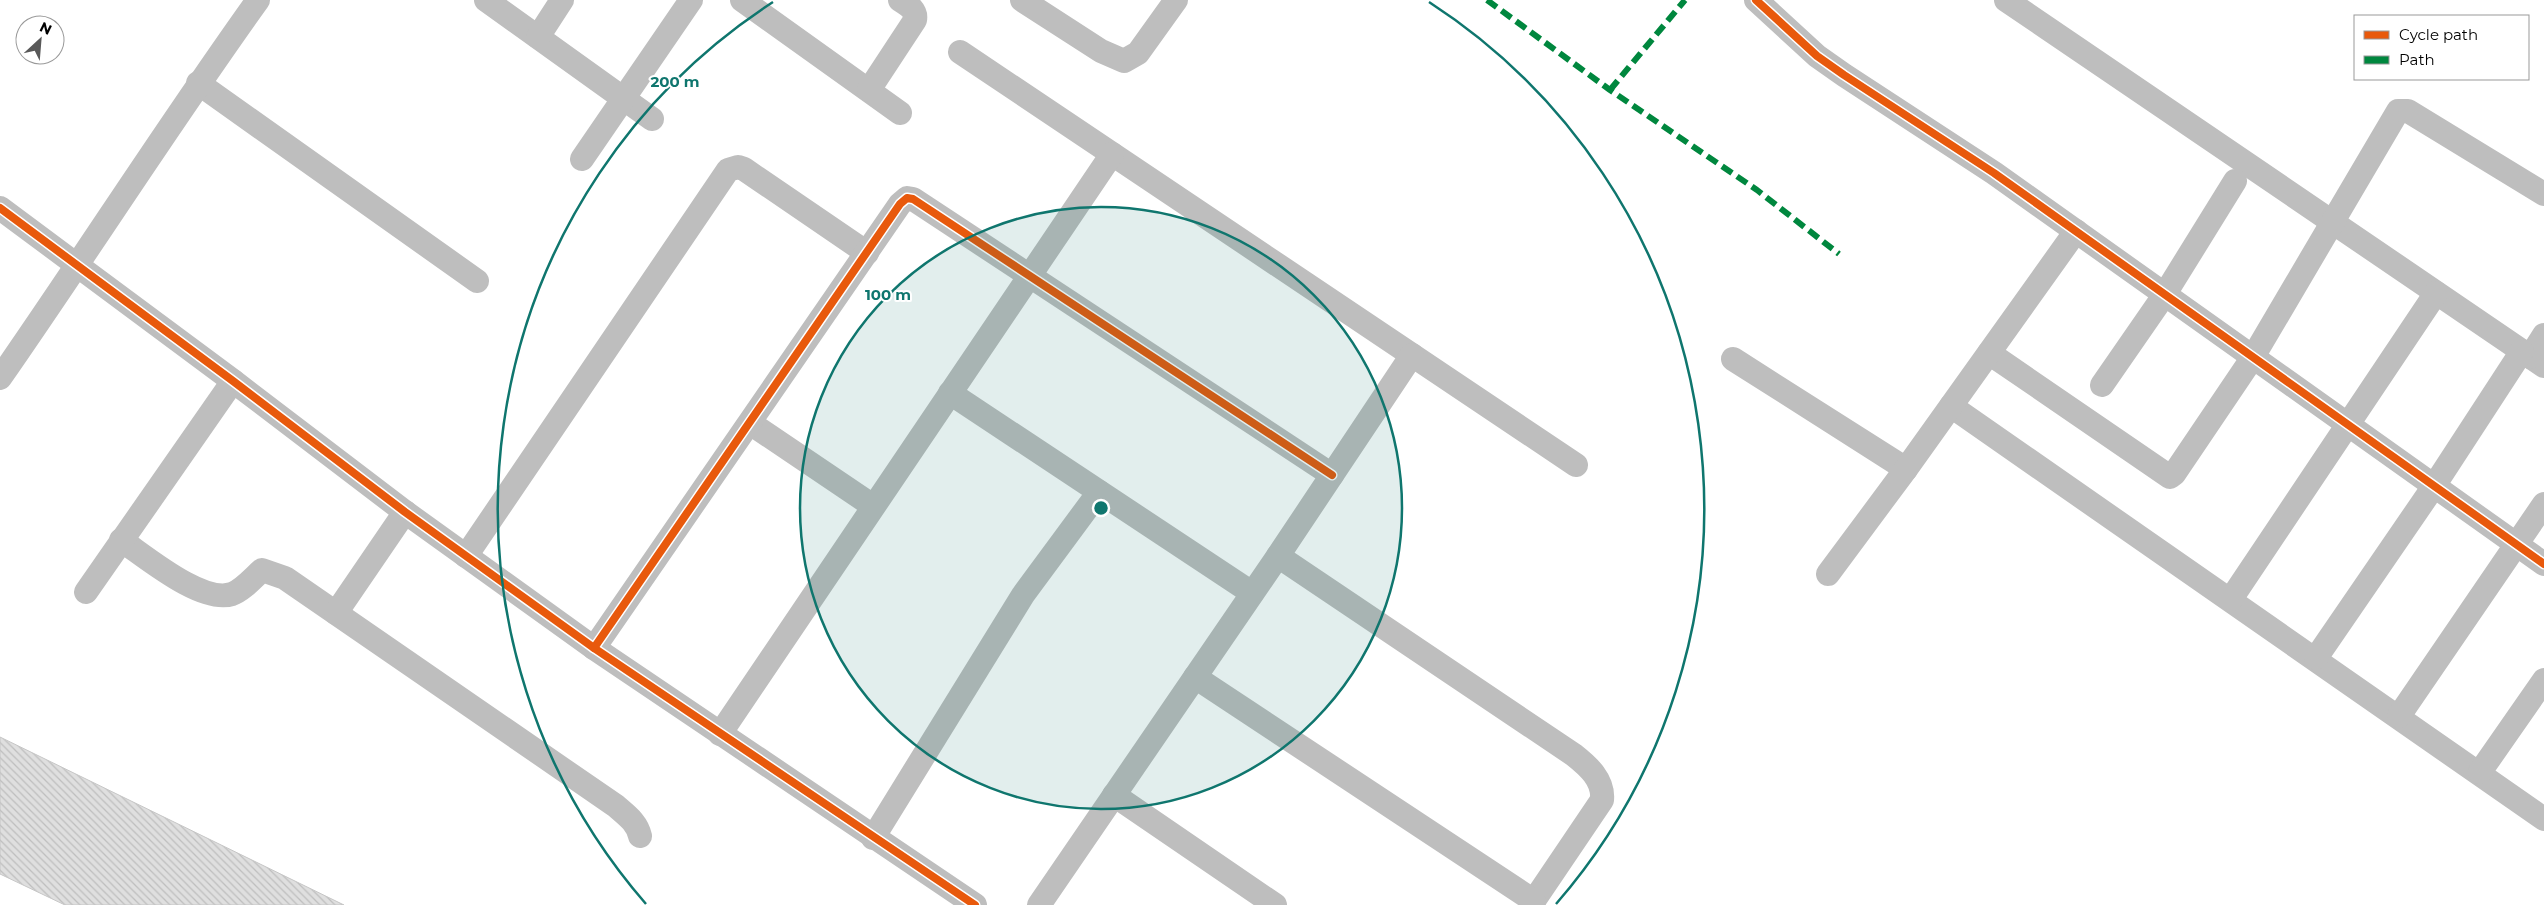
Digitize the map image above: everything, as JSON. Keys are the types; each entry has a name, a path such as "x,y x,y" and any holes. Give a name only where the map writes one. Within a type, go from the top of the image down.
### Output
{"street":[{"path":"0,378 79,265 198,83 258,0"},
{"path":"486,0 652,119"},
{"path":"538,37 562,0"},
{"path":"582,159 691,0"},
{"path":"742,0 900,113"},
{"path":"869,90 914,23 914,11 900,0"},
{"path":"1022,0 1049,7 1101,51 1124,61 1135,56 1176,0"},
{"path":"1756,0 1817,56 1844,76 1994,173 2076,230 2544,564"},
{"path":"2006,0 2332,224 2532,358"},
{"path":"960,52 1576,465"},
{"path":"198,83 477,281"},
{"path":"1988,353 2170,477 2174,474 2253,357 2380,139 2401,109 2416,116 2544,194"},
{"path":"720,734 1112,154"},
{"path":"466,556 728,170 733,167 744,170 867,253"},
{"path":"2102,385 2165,294 2235,181"},
{"path":"594,648 900,204 910,198 1332,475"},
{"path":"0,208 234,381 405,512 594,648 975,905"},
{"path":"1828,574 1906,469 2076,230"},
{"path":"2231,599 2436,293"},
{"path":"2316,658 2434,486 2532,358 2544,336"},
{"path":"1039,905 1278,556 1412,355"},
{"path":"1733,359 1906,469"},
{"path":"86,592 234,381"},
{"path":"950,393 1252,593"},
{"path":"1951,406 2480,772 2544,819"},
{"path":"750,423 873,506"},
{"path":"873,838 1023,595 1099,492"},
{"path":"2399,716 2544,504"},
{"path":"336,613 405,512"},
{"path":"121,540 204,592 219,596 233,594 262,570 270,571 291,581 616,806 631,818 640,836"},
{"path":"1195,676 1533,903 1602,800 1601,785 1592,772 1574,754 1278,556"},
{"path":"2480,772 2544,680"},
{"path":"1114,795 1275,905"}],"building":[{"path":"0,737 344,905 65,905 0,874"}],"marked path":[{"path":"1487,0 1610,90 1757,190 1839,254"},
{"path":"1610,90 1685,0"}],"cycle path":[{"path":"1756,0 1817,56 1994,173 2544,564"},
{"path":"594,648 900,204 907,198 913,199 1332,475"},
{"path":"0,208 233,381 405,512 594,648 975,905"}]}
